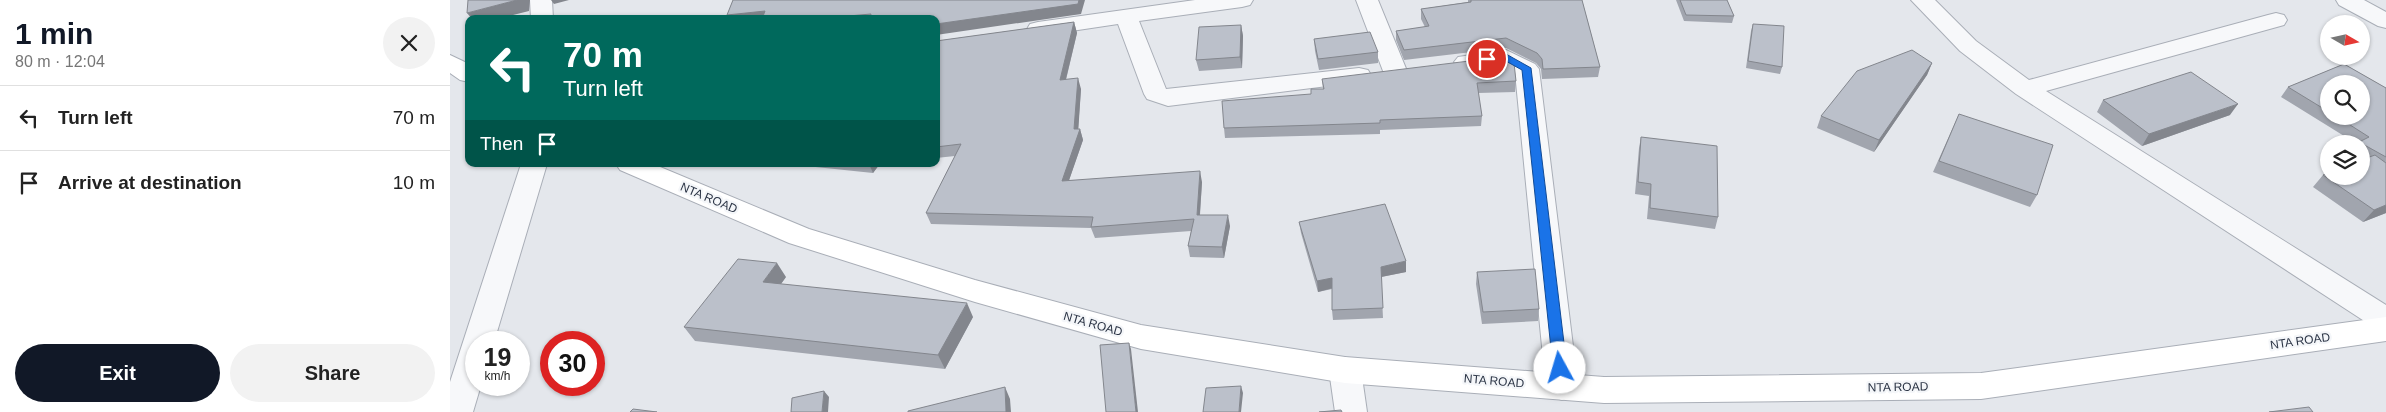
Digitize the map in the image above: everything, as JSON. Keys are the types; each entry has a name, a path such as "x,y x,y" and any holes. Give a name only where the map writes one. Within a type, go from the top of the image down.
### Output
{"street":[{"path":"541,0 542,15"},
{"path":"1022,32 1242,0"},
{"path":"1367,0 1395,71"},
{"path":"1922,0 1968,46 2025,89 2386,320"},
{"path":"2347,0 2386,21"},
{"path":"1126,17 1156,94 1168,98 1506,57 1526,68 1562,387"},
{"path":"2025,89 2276,20"},
{"path":"450,62 465,72"},
{"path":"481,331 533,167"},
{"name":"NTA ROAD","path":"636,167 799,236 975,291 1141,337 1345,370 1604,390 1981,386 2386,329"},
{"path":"1345,370 1351,412"},
{"path":"457,412 465,385"}],"building":[{"path":"468,0 517,0 467,13"},
{"path":"733,0 1079,0 1078,4 940,23 940,15 764,15 765,11 727,15"},
{"path":"1471,0 1582,0 1600,67 1543,69 1542,59 1537,53 1506,38 1404,50 1396,31 1429,26 1421,9 1471,2"},
{"path":"1680,0 1727,0 1734,16 1686,15"},
{"path":"1074,22 1060,80 1078,78 1074,129 1080,129 1062,181 1200,171 1197,215 1228,215 1222,247 1188,246 1194,219 1091,227 1093,217 926,213 961,144 940,147 940,40"},
{"path":"1753,24 1784,26 1782,67 1748,61"},
{"path":"1241,25 1240,57 1196,60 1199,27"},
{"path":"1370,32 1378,52 1318,59 1314,39"},
{"path":"1912,50 1932,63 1879,140 1821,116 1857,71"},
{"path":"1502,57 1514,63 1516,81 1477,83 1482,116 1380,120 1380,123 1224,128 1222,101 1311,94 1311,89 1324,89 1322,79"},
{"path":"2342,65 2346,65 2363,75 2320,75 2320,107 2288,87"},
{"path":"2191,72 2238,104 2149,134 2103,100"},
{"path":"2370,79 2386,88 2386,157 2370,148 2370,135 2366,135 2350,125 2370,125"},
{"path":"1959,114 2053,145 2037,195 1939,161"},
{"path":"1641,137 1717,146 1718,217 1650,208 1651,184 1638,182"},
{"path":"2375,155 2386,163 2386,205 2374,210 2338,185 2370,185 2370,157"},
{"path":"1385,204 1406,261 1381,267 1383,308 1332,310 1332,278 1317,281 1299,222"},
{"path":"738,259 777,263 763,282 967,303 938,355 684,327"},
{"path":"1535,269 1539,309 1483,312 1477,272"},
{"path":"1129,343 1136,412 1106,412 1100,345"},
{"path":"1241,386 1239,412 1203,412 1206,388"},
{"path":"1005,387 1006,412 908,412 908,411"},
{"path":"824,391 822,412 791,412 792,398"},
{"path":"2309,407 2313,412 2269,412"},
{"path":"633,409 657,412 630,412"},
{"path":"1341,410 1342,412 1319,412"}],"route":[{"path":"1487,59 1506,57 1526,68 1560,368"}]}
